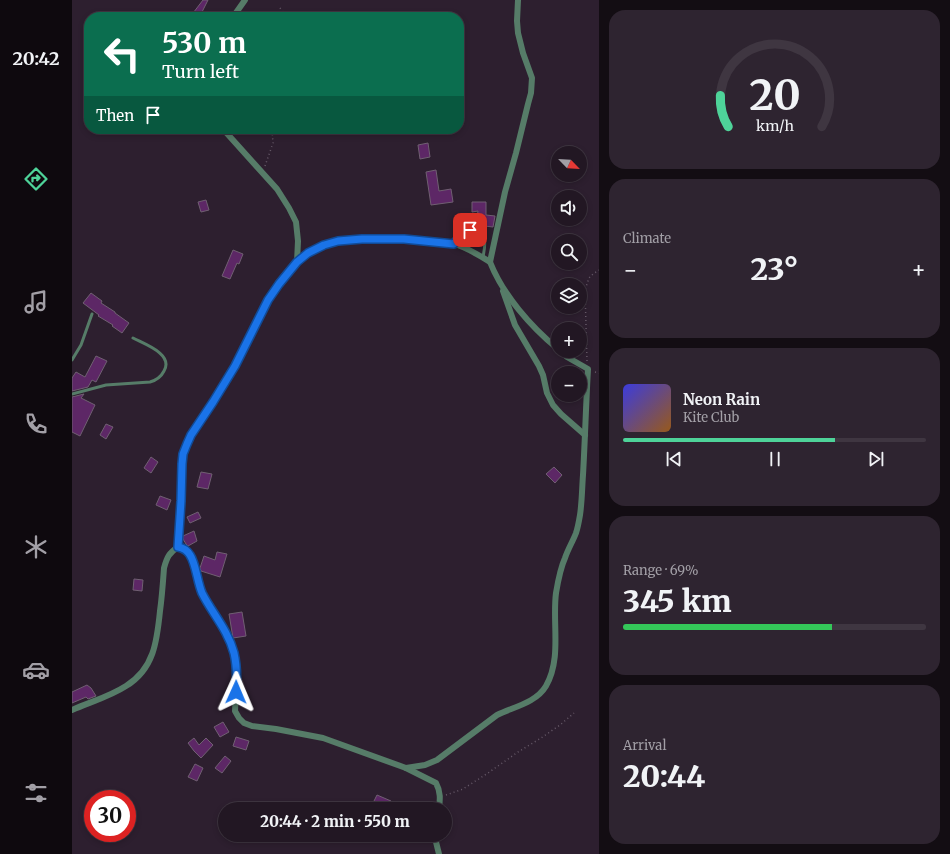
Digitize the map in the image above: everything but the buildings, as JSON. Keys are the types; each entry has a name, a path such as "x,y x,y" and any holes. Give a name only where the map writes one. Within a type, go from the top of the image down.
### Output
{"street":[{"path":"237,12 245,0"},
{"path":"518,0 518,33 532,78 531,93 505,192 490,262 501,286 515,325 543,375 547,393 552,405 585,435"},
{"path":"228,134 277,189 289,208 296,222 298,241 297,262"},
{"path":"178,547 182,464 183,454 187,444 191,435 235,366 268,300 297,262 308,253 324,245 338,241 362,239 404,239 454,244 467,249 490,262"},
{"path":"501,286 529,323 551,343"},
{"path":"406,768 425,765 437,760 492,719 508,710 530,701 545,687 549,679 554,663 556,599 560,574 565,557 577,531 580,513 585,435 588,369 569,358"},
{"path":"72,710 111,694 126,686 137,678 146,668 154,650 158,635 164,568 168,556 172,551 178,547 183,548 188,551 192,557 202,591 230,642 236,662 237,672 235,711 244,723 252,726 323,738 406,768 436,783 438,787 440,802"},
{"path":"436,842 439,854"}],"lane":[{"path":"454,244 464,232 470,230 476,231 481,234 484,239 485,247 482,258"},
{"path":"72,360 82,345 92,314"},
{"path":"72,394 106,385 150,382 161,376 166,368 167,363 165,358 154,349 133,338"}],"path":[{"path":"280,8 283,12"},
{"path":"263,173 272,148 272,134"},
{"path":"588,369 586,290 589,278 599,270"},
{"path":"440,798 463,789 554,730 574,713"}],"route":[{"path":"236,692 237,672 234,652 226,634 205,599 196,575 192,557 188,551 178,547 183,454 191,435 235,366 268,300 297,262 308,253 324,245 338,241 362,239 404,239 454,244 464,232 470,230"}]}
